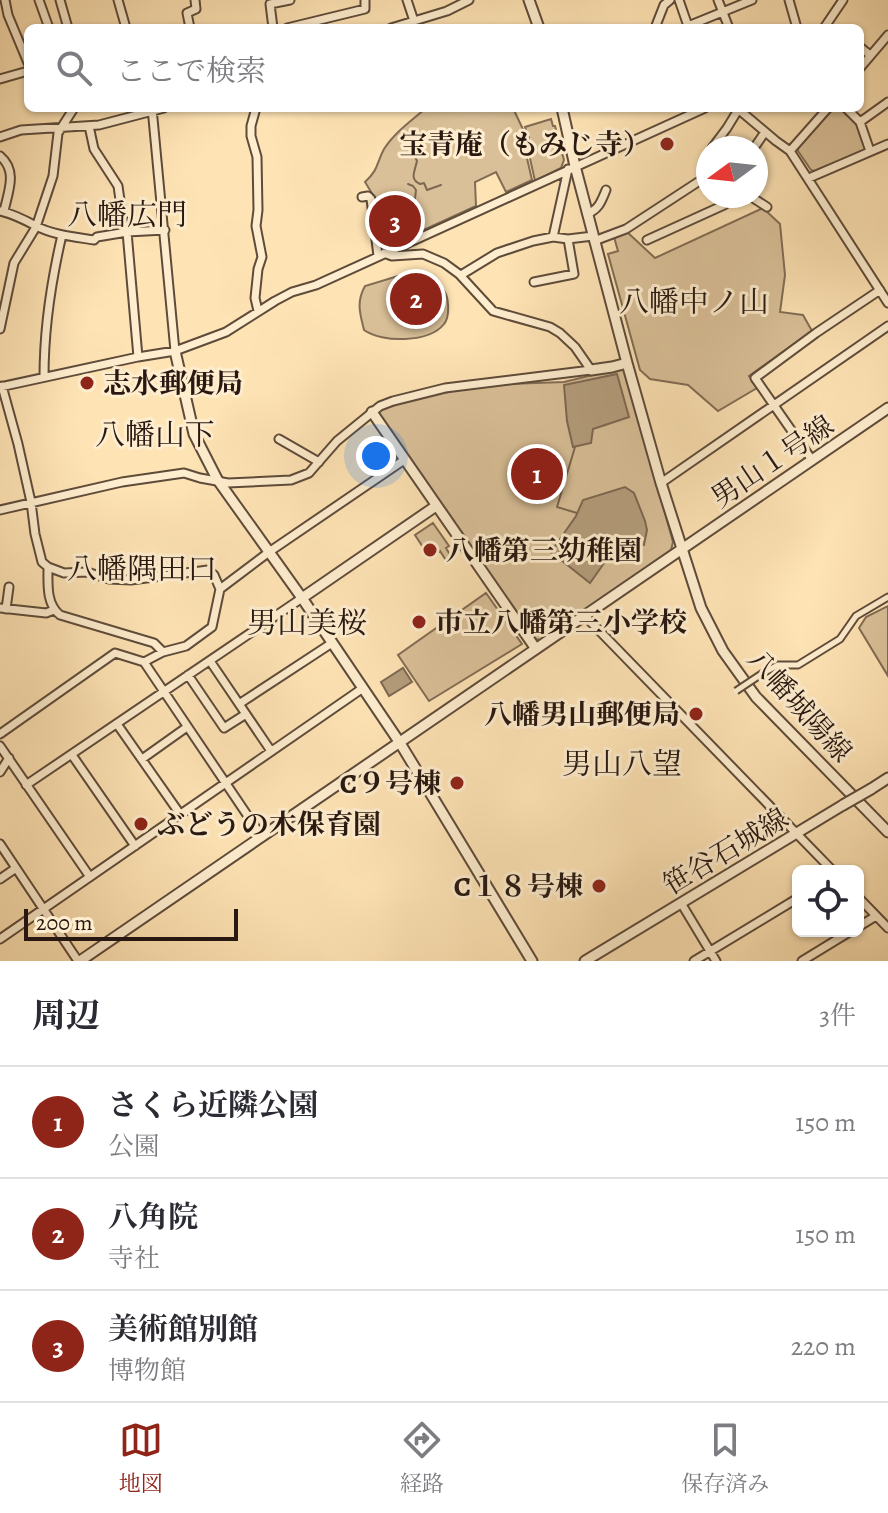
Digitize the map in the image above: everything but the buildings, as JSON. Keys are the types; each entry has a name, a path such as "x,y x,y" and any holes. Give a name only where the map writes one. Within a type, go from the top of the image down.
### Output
{"street":[{"path":"5,0 8,15 24,43"},
{"path":"39,0 48,24"},
{"path":"60,0 67,24"},
{"path":"118,0 124,24"},
{"path":"189,24 187,13 196,9 195,0"},
{"path":"272,24 270,4 290,0"},
{"path":"303,24 365,9 365,0"},
{"path":"407,0 414,21"},
{"path":"404,24 447,11 469,0"},
{"path":"529,0 538,24"},
{"path":"657,24 664,5 670,0"},
{"path":"679,0 684,24"},
{"path":"718,0 728,24"},
{"path":"693,24 752,0"},
{"path":"789,0 796,24"},
{"path":"827,24 843,0"},
{"path":"864,63 888,35"},
{"path":"864,50 870,55"},
{"path":"0,79 24,72"},
{"path":"860,122 888,102"},
{"path":"0,329 4,290 14,263 36,227 53,176 58,133 71,112"},
{"path":"0,137 21,130 89,126 143,112"},
{"path":"152,112 175,351 194,434 217,479 400,743 532,961"},
{"path":"255,112 251,136 257,157 256,226 262,257 255,298 258,311"},
{"name":"八幡城陽線","path":"563,112 571,167 587,214 661,483 701,608 723,651 756,697 888,832"},
{"path":"144,662 163,652 186,646 212,627 220,589 214,575 208,570 131,580 109,579 87,572 64,573 42,562 18,444 1,387 175,351 226,332 292,292 316,285 688,112"},
{"path":"721,136 735,112"},
{"path":"741,112 790,151 888,303"},
{"path":"790,151 824,112"},
{"path":"850,112 860,122 870,151"},
{"path":"89,126 94,149 118,186 127,232 138,357"},
{"path":"762,136 765,132"},
{"path":"809,178 888,144"},
{"path":"0,156 11,170 2,211 36,227 94,240 127,232 165,230"},
{"path":"553,237 571,167"},
{"path":"461,275 497,253 533,241 553,237 594,239 626,229 696,183"},
{"path":"587,214 596,210 606,190"},
{"path":"362,197 371,199 381,255"},
{"path":"647,240 717,208"},
{"path":"44,377 47,313 62,235"},
{"path":"534,282 574,274 568,239"},
{"path":"381,255 423,254 444,263 461,275 493,311 550,327 560,333 575,347 591,370"},
{"path":"812,460 755,378 880,290"},
{"path":"661,483 888,326"},
{"path":"0,510 152,476 184,473 228,483 291,480 309,473 337,441 380,406 393,401 445,388 627,363"},
{"name":"男山１号線","path":"79,961 97,954 262,837 888,408"},
{"path":"372,412 536,649"},
{"path":"279,439 319,462"},
{"path":"220,589 404,460"},
{"path":"26,785 436,506"},
{"path":"48,567 48,591 54,610 60,615 154,643 163,652"},
{"path":"9,587 3,608 46,613 54,610"},
{"path":"736,691 778,665 798,665 840,639 856,616 888,597"},
{"path":"585,616 827,865"},
{"path":"239,704 332,643"},
{"path":"0,734 115,653 144,662 262,837"},
{"path":"210,661 271,751"},
{"path":"188,675 224,728 246,714"},
{"path":"0,939 363,688"},
{"path":"117,724 180,814"},
{"path":"142,759 187,727"},
{"path":"0,746 90,877"},
{"path":"72,755 135,846"},
{"path":"0,772 9,758"},
{"name":"笹谷石城線","path":"585,961 888,778"},
{"path":"0,844 79,961"},
{"path":"0,879 16,868"},
{"path":"694,961 792,902"},
{"path":"681,903 716,961"},
{"path":"864,903 888,928"},
{"path":"864,923 876,916"},
{"path":"802,961 841,937"}],"shaded area":[{"path":"421,112 515,112 527,138 526,154 532,180 506,192 496,172 475,182 476,206 380,250 373,195 365,182 375,170 388,143"},
{"path":"828,112 848,112 861,127 868,150 814,171 798,151 798,146"},
{"path":"551,119 564,160 561,168 535,181 525,127"},
{"path":"763,208 780,224 785,275 780,312 803,315 812,331 749,376 757,388 718,411 688,385 650,379 640,370 608,254 618,251 614,237 626,231 655,258"},
{"path":"398,276 406,277 410,285 394,303 401,316 407,319 431,315 434,288 444,291 447,316 437,330 417,338 393,339 364,330 360,303 365,286"},
{"path":"625,369 673,542 671,550 541,640 534,639 378,416 380,409 477,385 564,382"},
{"path":"617,374 629,417 593,429 591,443 573,447 564,385"},
{"path":"625,487 634,493 645,521 644,545 625,539 619,542 590,583 551,552 576,516 583,500"},
{"path":"433,523 449,546 446,548 452,558 447,562 440,551 430,558 415,535"},
{"path":"486,593 522,644 429,701 398,655"},
{"path":"888,606 888,676 859,628 866,617"},
{"path":"403,668 412,682 389,696 381,682"}],"waterway":[{"path":"413,153 417,161 415,180 424,183 427,190 441,185"},
{"path":"408,184 416,190 415,199"},
{"path":"575,447 557,507 577,513"}],"place":[{"name":"宝青庵（もみじ寺）","path":"667,144"},
{"name":"美術館別館","path":"395,221"},
{"name":"八角院","path":"416,299"},
{"name":"志水郵便局","path":"87,383"},
{"name":"さくら近隣公園","path":"537,474"},
{"name":"八幡第三幼稚園","path":"430,550"},
{"name":"市立八幡第三小学校","path":"419,622"},
{"name":"八幡男山郵便局","path":"696,714"},
{"name":"C９号棟","path":"457,783"},
{"name":"ぶどうの木保育園","path":"141,824"},
{"name":"C１８号棟","path":"599,886"}],"district":[{"name":"八幡広門","path":"127,215"},
{"name":"八幡中ノ山","path":"694,302"},
{"name":"八幡山下","path":"155,435"},
{"name":"八幡隅田口","path":"142,569"},
{"name":"男山美桜","path":"307,623"},
{"name":"男山八望","path":"622,764"}]}
